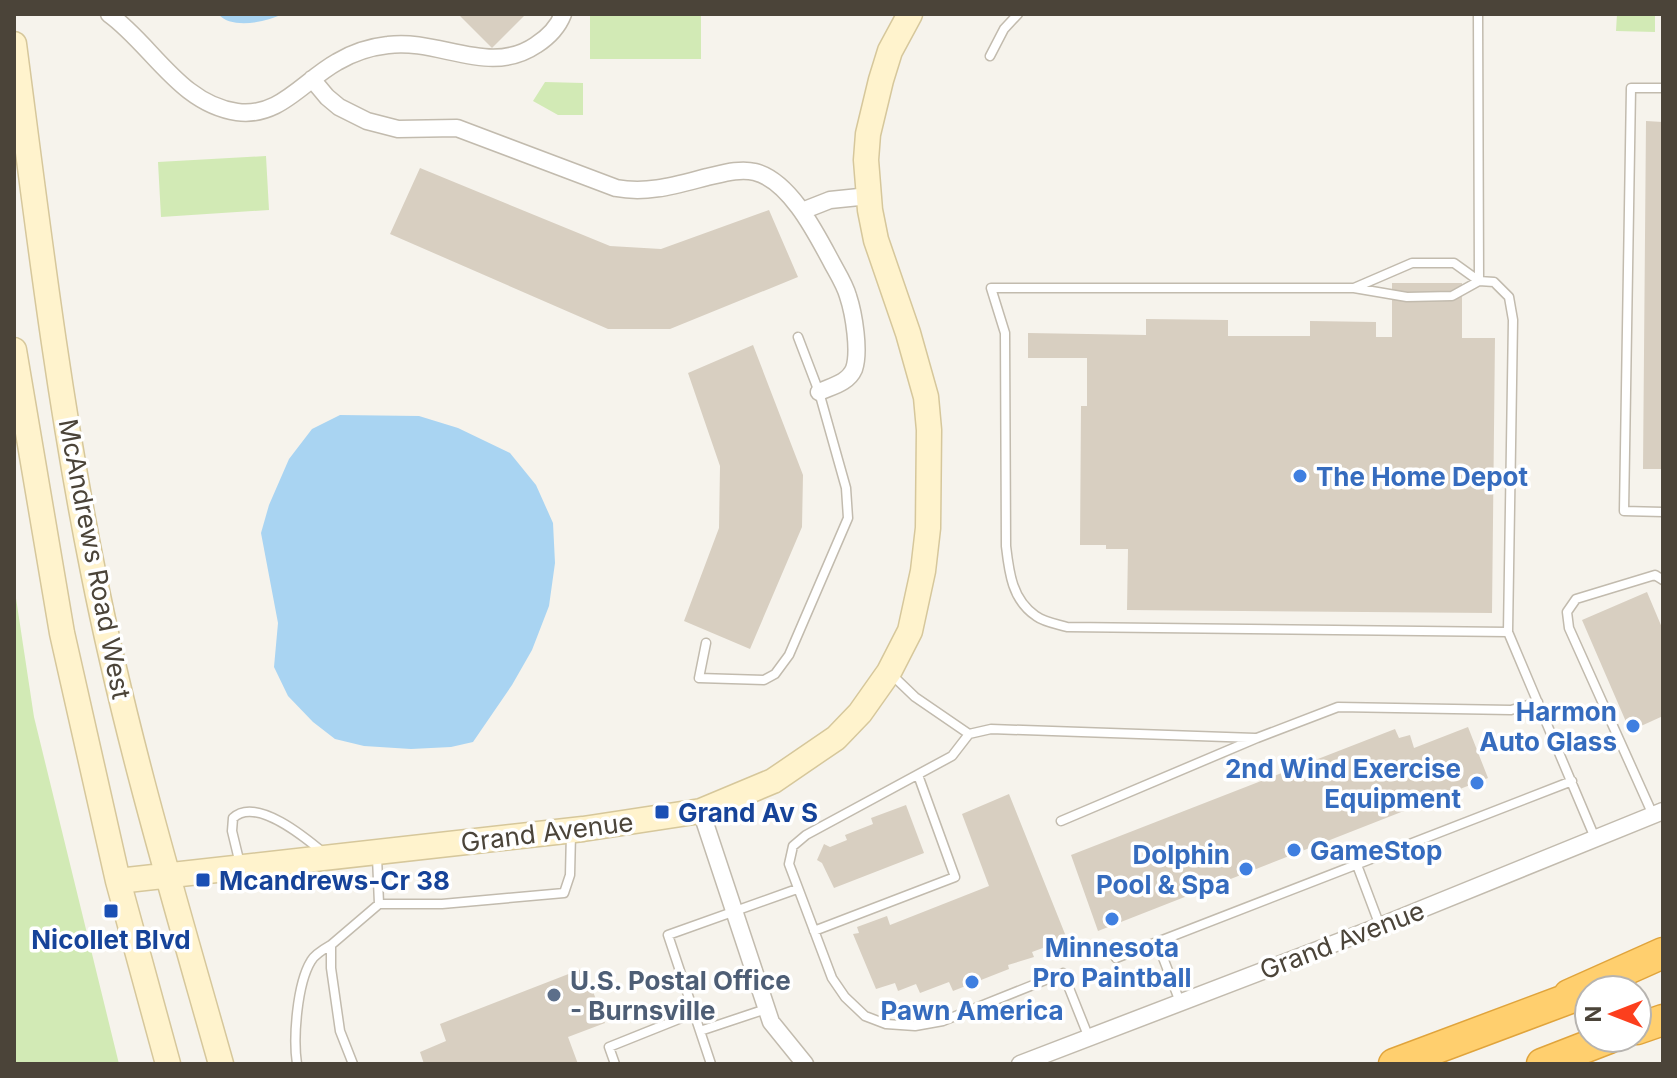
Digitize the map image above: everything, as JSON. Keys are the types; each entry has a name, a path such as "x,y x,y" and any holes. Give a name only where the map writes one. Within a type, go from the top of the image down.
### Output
{"highway":[{"path":"1538,1009 1663,953"},
{"path":"1635,974 1663,964"},
{"path":"1394,1064 1573,996"},
{"path":"1542,1064 1573,1052"}],"main road":[{"name":"Grand Avenue","path":"118,881 571,831 701,811 773,781 836,738 860,713 889,672 910,631 923,571 928,528 929,430 926,397 876,240 866,160 874,104 890,51 910,14"},
{"name":"McAndrews Road West","path":"14,44 49,312 93,571 123,707 221,1064"},
{"name":"McAndrews Road West","path":"14,350 62,633 118,881 168,1064"}],"street":[{"path":"109,14 180,84 227,110 248,113 270,109 336,62 353,54 388,45 418,44 486,59 514,55 540,43 552,32 563,14"},
{"path":"312,79 339,107 367,121 414,130 457,128 603,184 628,190 657,190 733,171 756,172 776,183 802,211 848,294 856,360 848,378 819,392"},
{"path":"802,211 830,200 869,196"},
{"path":"701,811 771,1022 805,1064"},
{"name":"Grand Avenue","path":"1020,1064 1380,926 1658,813"}],"lane":[{"path":"990,56 1004,29 1018,14"},
{"path":"1478,14 1479,281"},
{"path":"1663,88 1631,88 1624,511 1663,512"},
{"path":"1354,288 1412,263 1454,263 1479,281 1494,282 1509,297 1513,320 1508,632 1596,839"},
{"path":"1479,281 1452,296 1407,297 1354,288 991,288 1005,333 1006,546 1009,575 1020,601 1037,617 1067,627 1508,632"},
{"path":"706,643 699,678 764,680 775,674 789,655 848,518 846,488 819,392 798,337"},
{"path":"1658,813 1569,628 1567,612 1576,599 1655,575 1663,580"},
{"path":"889,672 915,697 969,734"},
{"path":"1061,821 1338,707 1511,710 1538,702"},
{"path":"1089,1038 1063,973 943,1021 915,1026 886,1024 865,1016 845,997 832,978 789,864 793,846 806,835 952,756 969,734 991,729 1257,738"},
{"path":"814,931 955,877 918,775"},
{"path":"1116,958 1572,781"},
{"path":"241,866 232,831 233,818 239,812 250,810 296,830 328,857"},
{"path":"297,1064 294,1047 302,983 312,958 379,904 442,904 564,893 570,875 571,831"},
{"path":"377,852 379,904"},
{"path":"1357,865 1380,926"},
{"path":"711,1064 668,935 797,889"},
{"path":"1157,942 1180,1002"},
{"path":"331,945 340,1031 353,1064"},
{"path":"700,1031 766,1009"},
{"path":"615,1064 609,1047 694,1013"}],"green space":[{"path":"590,14 701,14 701,59 590,59"},
{"path":"1617,14 1655,14 1655,32 1616,31"},
{"path":"545,82 583,83 583,115 558,115 533,101"},
{"path":"266,156 269,210 161,217 158,162"},
{"path":"14,585 34,717 119,1064 14,1064"}],"water":[{"path":"218,14 283,14 259,22 240,23"},
{"path":"340,415 419,416 458,428 510,453 536,485 553,523 555,563 549,606 532,650 473,742 451,747 411,749 364,746 335,739 288,696 274,667 278,623 261,533 269,505 289,459 312,429"}],"building":[{"path":"458,14 526,14 492,48"},
{"path":"1646,121 1663,122 1663,469 1643,469"},
{"path":"420,168 610,246 661,249 769,210 798,277 670,329 608,329 390,234"},
{"name":"The Home Depot","path":"1392,283 1462,283 1462,338 1495,338 1492,613 1127,610 1128,549 1080,545 1081,406 1087,406 1087,358 1028,358 1028,333 1146,335 1146,319 1228,320 1228,336 1310,336 1310,321 1376,322 1376,337 1392,337"},
{"path":"753,345 803,475 802,527 750,649 684,621 719,528 720,466 688,373"},
{"path":"1647,592 1663,630 1663,716 1630,731 1582,620"},
{"path":"1468,727 1488,778 1098,931 1071,855 1395,729 1399,738 1410,735 1414,748"},
{"path":"1009,794 1067,939 1032,952 1034,957 1008,965 1009,969 953,991 949,982 920,993 916,984 898,991 895,983 876,989 853,934 859,933 857,927 887,916 890,925 989,886 962,814"},
{"path":"906,805 924,853 834,888 822,863 817,860 824,844 830,847 847,840 845,835 873,824 871,818"},
{"name":"U.S. Postal Office - Burnsville","path":"584,968 605,1023 568,1037 578,1064 424,1064 420,1052 446,1041 440,1024"}],"place":[{"name":"The Home Depot","path":"1300,476"},
{"name":"Harmon Auto Glass","path":"1633,726"},
{"name":"2nd Wind Exercise Equipment","path":"1477,783"},
{"name":"Grand Av S","path":"662,812"},
{"name":"GameStop","path":"1294,850"},
{"name":"Dolphin Pool & Spa","path":"1246,869"},
{"name":"Mcandrews-Cr 38","path":"203,880"},
{"name":"Nicollet Blvd","path":"111,911"},
{"name":"Minnesota Pro Paintball","path":"1112,919"},
{"name":"Pawn America","path":"972,982"},
{"name":"U.S. Postal Office - Burnsville","path":"554,995"}]}
